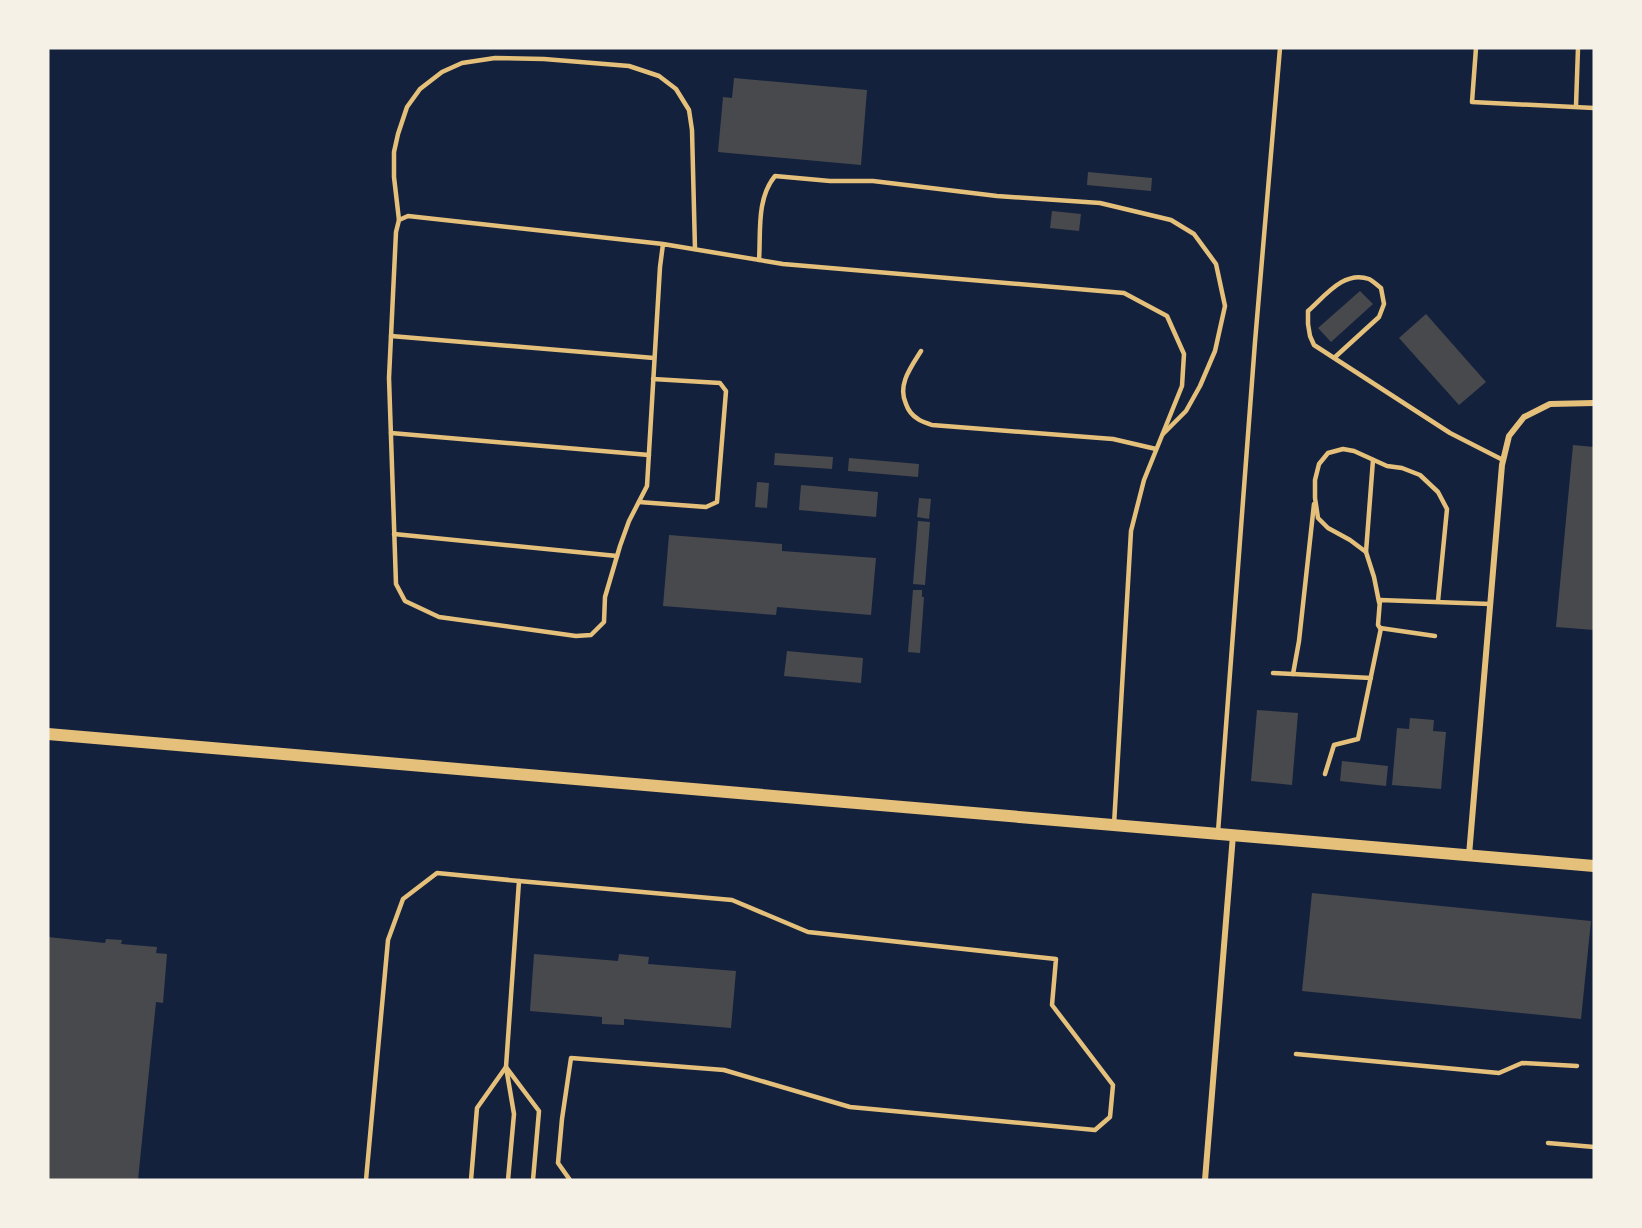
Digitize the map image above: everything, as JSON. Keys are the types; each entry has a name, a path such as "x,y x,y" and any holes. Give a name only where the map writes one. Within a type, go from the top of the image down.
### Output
{"main road":[{"path":"48,734 1594,866"}],"street":[{"path":"1468,856 1503,460 1509,436 1524,417 1550,404 1594,403"},
{"path":"1205,1180 1233,835"}],"lane":[{"path":"1218,834 1255,342 1280,48"},
{"path":"1476,48 1473,102 1594,108"},
{"path":"1576,106 1578,48"},
{"path":"663,244 647,486 629,521 604,597 604,622 591,635 576,636 439,617 405,602 396,584 389,378 396,232 399,220 394,177 394,152 407,107 420,89 442,72 462,63 495,58 544,59 629,66 660,76 676,89 689,110 692,130 695,249"},
{"path":"759,260 762,201 775,176 830,181 873,181 998,196 1100,203 1171,220 1194,234 1216,264 1225,306 1215,351 1200,386 1186,411 1161,436"},
{"path":"399,220 408,216 663,244 783,264 1124,293 1167,316 1184,354 1182,386 1144,480 1131,531 1114,825"},
{"path":"1334,358 1379,317 1383,304 1381,288 1370,279 1351,277 1341,282 1308,311 1309,330 1314,345 1334,358 1450,433 1503,460"},
{"path":"392,336 654,358"},
{"path":"921,351 909,370 903,386 904,399 909,410 917,419 932,425 1113,439 1156,449"},
{"path":"639,502 706,507 717,502 726,391 720,383 653,379"},
{"path":"391,433 649,455"},
{"path":"1293,674 1299,641 1315,480 1319,464 1328,453 1344,449 1354,451 1373,460 1420,475 1438,492 1447,509 1438,602"},
{"path":"1325,774 1334,745 1358,740 1381,628 1378,625 1379,602 1366,552 1373,460"},
{"path":"1315,498 1318,518 1328,528 1366,552"},
{"path":"394,534 617,556"},
{"path":"1379,602 1386,599 1490,604"},
{"path":"1381,628 1435,636"},
{"path":"1273,673 1371,678"},
{"path":"366,1180 388,940 403,899 437,873 732,900 808,932 1056,958 1052,1005 1113,1085 1110,1117 1095,1130 850,1107 724,1070 571,1058 558,1163 570,1180"},
{"path":"508,1180 514,1114 506,1067 519,881"},
{"path":"1296,1054 1499,1072 1522,1063 1576,1066"},
{"path":"471,1180 477,1108 506,1067"},
{"path":"506,1067 539,1111 533,1180"},
{"path":"1548,1143 1594,1147"}],"building":[{"path":"734,78 867,90 861,165 718,152 723,97 732,98"},
{"path":"1088,172 1152,178 1151,191 1087,185"},
{"path":"1052,211 1081,214 1079,231 1050,228"},
{"path":"1360,291 1373,304 1331,342 1318,328"},
{"path":"1426,314 1486,382 1459,405 1399,338"},
{"path":"1573,445 1594,447 1594,630 1556,627"},
{"path":"775,453 833,457 832,469 774,465"},
{"path":"849,458 919,464 918,477 848,471"},
{"path":"757,482 769,483 767,508 755,507"},
{"path":"801,485 878,492 876,517 799,510"},
{"path":"919,498 931,499 929,519 917,517"},
{"path":"918,521 930,522 925,585 913,584"},
{"path":"669,535 782,544 782,551 876,558 871,615 777,607 776,615 663,606"},
{"path":"913,590 922,590 922,597 924,597 920,653 908,652"},
{"path":"787,651 863,658 861,683 784,676"},
{"path":"1257,710 1298,713 1292,785 1251,781"},
{"path":"1410,718 1434,720 1433,731 1446,732 1441,789 1392,785 1397,728 1409,729"},
{"path":"1342,761 1388,766 1386,786 1340,781"},
{"path":"1312,893 1591,921 1581,1019 1302,991"},
{"path":"48,937 105,943 106,939 122,940 121,944 157,947 156,953 167,954 163,1003 156,1002 138,1180 48,1180"},
{"path":"534,954 618,961 619,954 649,957 648,964 736,971 731,1028 624,1019 624,1025 602,1024 602,1017 530,1011"}]}
